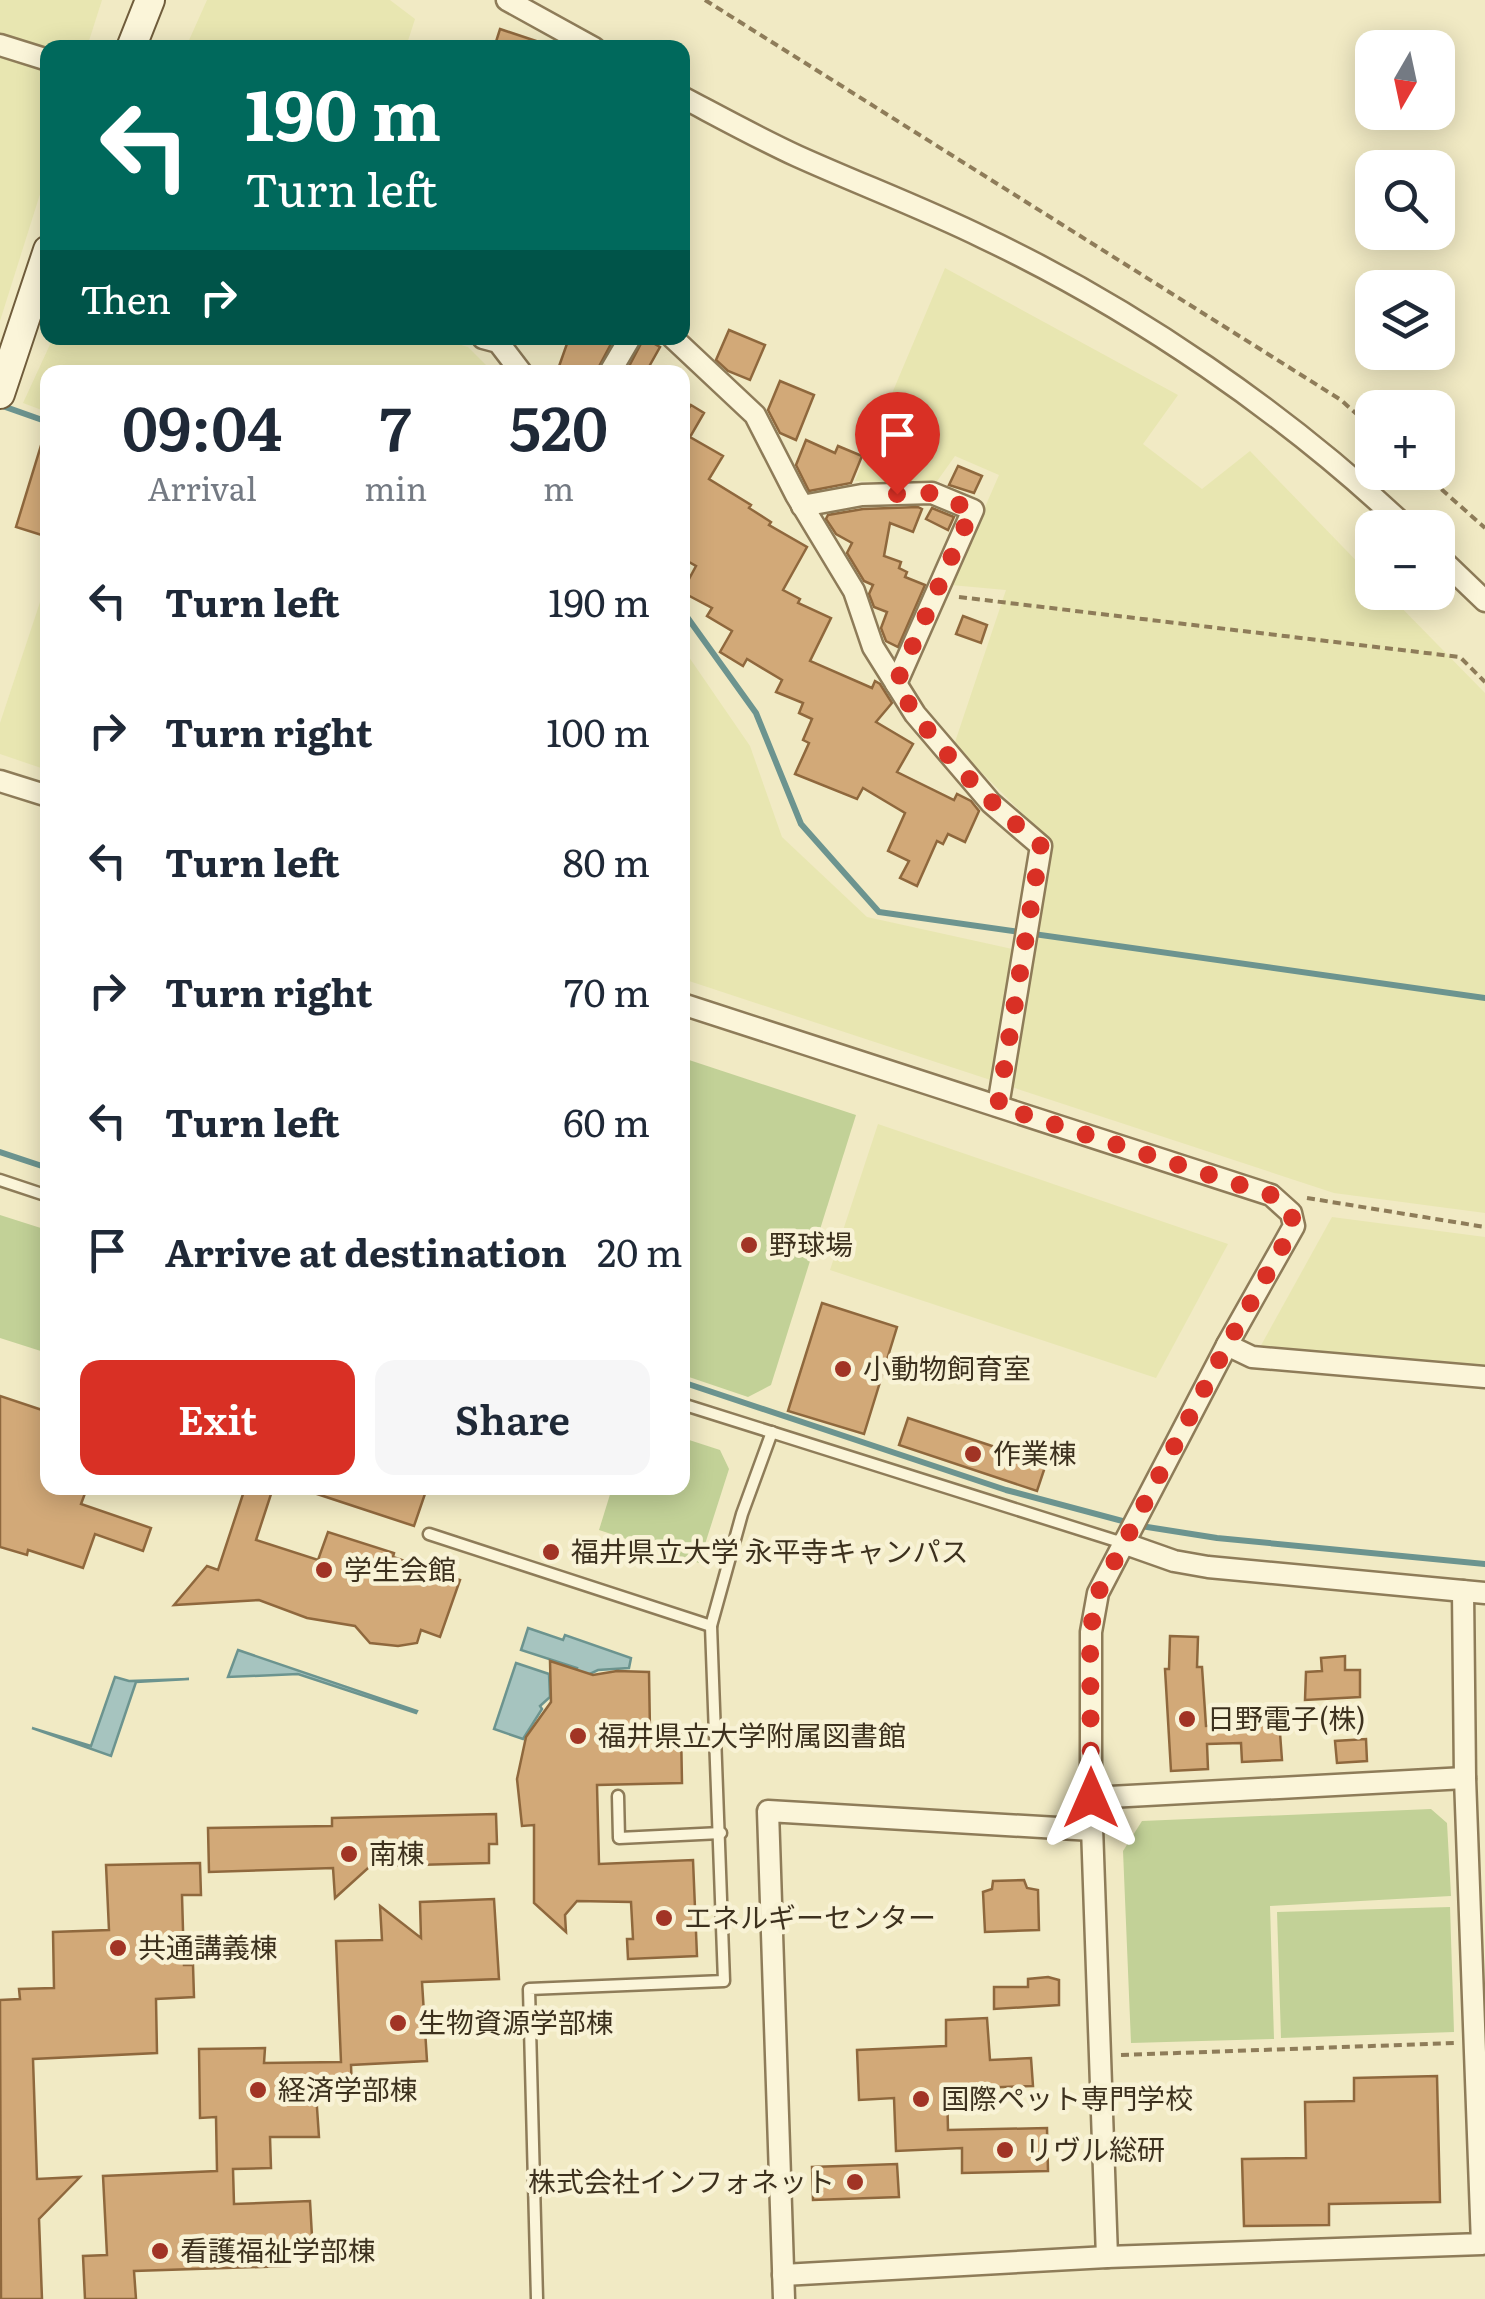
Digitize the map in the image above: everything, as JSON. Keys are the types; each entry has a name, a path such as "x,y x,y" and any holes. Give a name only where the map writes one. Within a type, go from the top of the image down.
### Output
{"main road":[{"path":"134,40 150,0"},
{"path":"0,394 40,274"}],"street":[{"path":"507,0 580,40"},
{"path":"0,45 40,58"},
{"path":"690,101 792,154 984,237 1100,300 1250,398 1336,462 1388,510"},
{"path":"500,345 516,365"},
{"path":"680,345 755,415 802,506 854,591 873,647 915,714 991,803 1041,846 998,1106"},
{"path":"802,506 862,495 932,493 972,510 896,684"},
{"path":"1455,572 1485,601"},
{"path":"0,781 40,794"},
{"path":"690,1007 1271,1195 1291,1213 1294,1226 1288,1242 1227,1345 1098,1593 1090,1632 1091,1798 1107,2257"},
{"path":"1227,1345 1252,1357 1485,1376"},
{"path":"1123,1544 1174,1561 1208,1567 1485,1592"},
{"path":"784,2275 1107,2257 1482,2244 1463,1591"},
{"path":"1091,1798 1466,1778"},
{"path":"784,2299 768,1811 1092,1830"}],"lane":[{"path":"0,1180 40,1193"},
{"path":"690,1406 1123,1544"},
{"path":"538,2299 529,1990 724,1981 712,1626 742,1514 772,1432"},
{"path":"429,1534 712,1626"},
{"path":"618,1796 619,1838 721,1833"}],"path":[{"path":"705,0 1341,400 1355,413"},
{"path":"1442,490 1485,528"},
{"path":"936,594 1460,656 1485,682"},
{"path":"1293,1196 1485,1227"},
{"path":"1118,2055 1466,2042"}],"shaded area":[{"path":"0,0 102,0 89,40 40,40 40,194 0,321"},
{"path":"207,0 390,0 415,19 408,40 189,40"},
{"path":"945,268 1178,395 1143,444 1202,489 1250,451 1355,559 1355,610 1404,610 1485,693 1485,1213 1334,1193 690,981 690,659 750,746 782,837 867,917 1035,954 1051,842 954,745 1006,590 951,585 999,475 955,456 935,484 855,481"},
{"path":"50,345 461,345 486,365 41,365"},
{"path":"40,366 40,409 23,403"},
{"path":"40,602 40,767 0,754 0,723"},
{"path":"878,1124 1228,1244 1156,1378 830,1270"},
{"path":"1332,1217 1485,1237 1485,1368 1259,1349"}],"green space":[{"name":"野球場","path":"690,1060 856,1115 771,1385 748,1397 690,1377"},
{"path":"0,1215 40,1228 40,1351 0,1338"},
{"path":"690,1440 720,1450 729,1469 699,1563 599,1530 610,1495 690,1495"},
{"path":"1431,1809 1447,1823 1451,1896 1270,1906 1274,2039 1131,2043 1123,1851 1142,1821"},
{"path":"1450,1907 1454,2032 1281,2038 1277,1912"}],"water":[{"path":"528,1628 563,1640 565,1635 631,1658 629,1668 598,1670 571,1683 577,1668 521,1650"},
{"path":"238,1650 417,1711 298,1674 228,1677"},
{"path":"516,1663 549,1674 550,1697 540,1706 542,1709 523,1739 494,1729"},
{"path":"115,1677 129,1681 189,1679 136,1682 111,1756 32,1728 91,1746"}],"building":[{"path":"500,29 533,40 497,40"},
{"path":"729,330 765,345 750,380 728,371 716,360"},
{"path":"567,345 610,345 600,365 559,365"},
{"path":"640,345 660,347 650,365 630,365"},
{"path":"780,381 814,395 796,440 780,433 768,410"},
{"path":"690,406 704,413 690,437"},
{"path":"690,437 723,456 709,479 751,505 749,508 771,522 769,525 807,547 783,590 800,599 798,603 831,618 810,661 872,688 875,681 880,684 892,703 876,722 913,744 897,772 954,800 957,794 971,801 979,811 965,842 948,834 943,844 937,841 917,886 900,878 909,861 888,851 905,813 863,788 857,799 795,774 809,743 803,740 812,719 799,713 803,703 776,692 782,680 747,659 743,666 720,652 732,631 707,616 712,608 690,596 690,577 696,566 690,563"},
{"path":"806,440 835,453 838,446 862,456 851,483 809,491 796,465"},
{"path":"40,449 40,534 16,527"},
{"path":"958,466 982,476 974,493 949,485"},
{"path":"932,508 954,517 948,530 926,519"},
{"path":"863,509 922,509 913,532 890,523 884,556 901,562 899,568 907,572 905,577 925,585 898,647 886,641 881,628 887,612 874,607 869,594 873,585 864,581 847,553 852,543 836,534 826,519 828,515"},
{"path":"963,616 987,625 981,643 956,634"},
{"name":"小動物飼育室","path":"822,1303 897,1327 864,1434 788,1411"},
{"path":"0,1396 40,1409 40,1495 84,1495 81,1504 151,1528 143,1551 95,1534 83,1568 28,1550 27,1555 0,1547"},
{"name":"作業棟","path":"908,1418 1046,1464 1037,1491 899,1445"},
{"name":"学生会館","path":"243,1495 271,1495 256,1540 318,1560 328,1532 460,1580 440,1637 421,1630 417,1643 398,1646 370,1643 355,1626 307,1618 259,1600 174,1605 207,1566 218,1570"},
{"path":"320,1495 425,1495 414,1526"},
{"path":"1170,1636 1198,1637 1197,1667 1202,1667 1206,1726 1240,1724 1239,1708 1278,1706 1282,1760 1242,1762 1241,1743 1207,1744 1208,1769 1171,1771 1165,1669 1169,1669"},
{"path":"1345,1656 1345,1670 1360,1670 1360,1697 1305,1700 1306,1672 1322,1671 1321,1658"},
{"name":"福井県立大学附属図書館","path":"550,1661 593,1675 649,1672 650,1731 681,1730 682,1783 597,1785 599,1864 693,1860 697,1956 628,1959 627,1939 633,1939 631,1902 577,1901 565,1915 566,1932 534,1903 534,1825 522,1826 517,1779 526,1737 551,1702"},
{"path":"1366,1739 1367,1761 1337,1763 1335,1741"},
{"name":"南棟","path":"496,1814 497,1844 489,1844 489,1863 379,1866 379,1858 335,1898 333,1868 209,1872 208,1828 332,1826 332,1818"},
{"name":"共通講義棟","path":"200,1863 201,1895 182,1895 184,1965 193,1965 194,1997 156,1999 157,2053 33,2059 37,2179 80,2177 39,2219 42,2299 1,2299 0,2000 20,1999 19,1989 54,1988 53,1932 109,1930 106,1865"},
{"path":"1024,1880 1027,1888 1038,1890 1039,1930 985,1932 983,1892 992,1889 993,1881"},
{"path":"494,1899 499,1979 422,1982 427,2061 351,2065 352,2091 316,2093 319,2137 270,2137 271,2168 233,2169 234,2204 310,2201 313,2254 288,2256 289,2266 134,2271 136,2299 85,2299 83,2256 107,2255 103,2176 217,2171 216,2117 200,2118 199,2049 265,2048 264,2063 341,2062 336,1941 382,1940 380,1906 421,1938 420,1902"},
{"path":"1028,1979 1059,1980 1059,2005 994,2009 994,1987 1028,1987"},
{"path":"987,2018 990,2060 1031,2058 1033,2086 947,2089 948,2130 1047,2128 1048,2171 962,2173 962,2148 896,2151 894,2098 859,2100 857,2050 946,2046 946,2020"},
{"path":"1437,2076 1440,2202 1329,2204 1329,2225 1244,2226 1242,2159 1306,2158 1305,2102 1354,2101 1354,2078"},
{"name":"株式会社インフォネット","path":"897,2164 899,2197 813,2200 812,2167"}],"waterway":[{"path":"0,405 40,419"},
{"path":"690,621 756,713 801,824 879,912 1485,998"},
{"path":"0,1152 40,1165"},
{"path":"690,1385 1006,1490 1141,1526 1217,1538 1485,1564"}],"place":[{"name":"野球場","path":"749,1245"},
{"name":"小動物飼育室","path":"843,1369"},
{"name":"作業棟","path":"973,1454"},
{"name":"福井県立大学 永平寺キャンパス","path":"551,1552"},
{"name":"学生会館","path":"324,1570"},
{"name":"日野電子(株)","path":"1187,1719"},
{"name":"福井県立大学附属図書館","path":"578,1736"},
{"name":"南棟","path":"349,1854"},
{"name":"エネルギーセンター","path":"664,1918"},
{"name":"共通講義棟","path":"118,1948"},
{"name":"生物資源学部棟","path":"398,2023"},
{"name":"経済学部棟","path":"258,2090"},
{"name":"国際ペット専門学校","path":"921,2099"},
{"name":"リヴル総研","path":"1005,2150"},
{"name":"株式会社インフォネット","path":"855,2182"},
{"name":"看護福祉学部棟","path":"160,2251"}],"route":[{"path":"897,494 932,493 972,510 896,684 915,714 991,803 1041,846 998,1106 1271,1195 1291,1213 1294,1226 1111,1562 1098,1593 1090,1632 1091,1798"}]}
